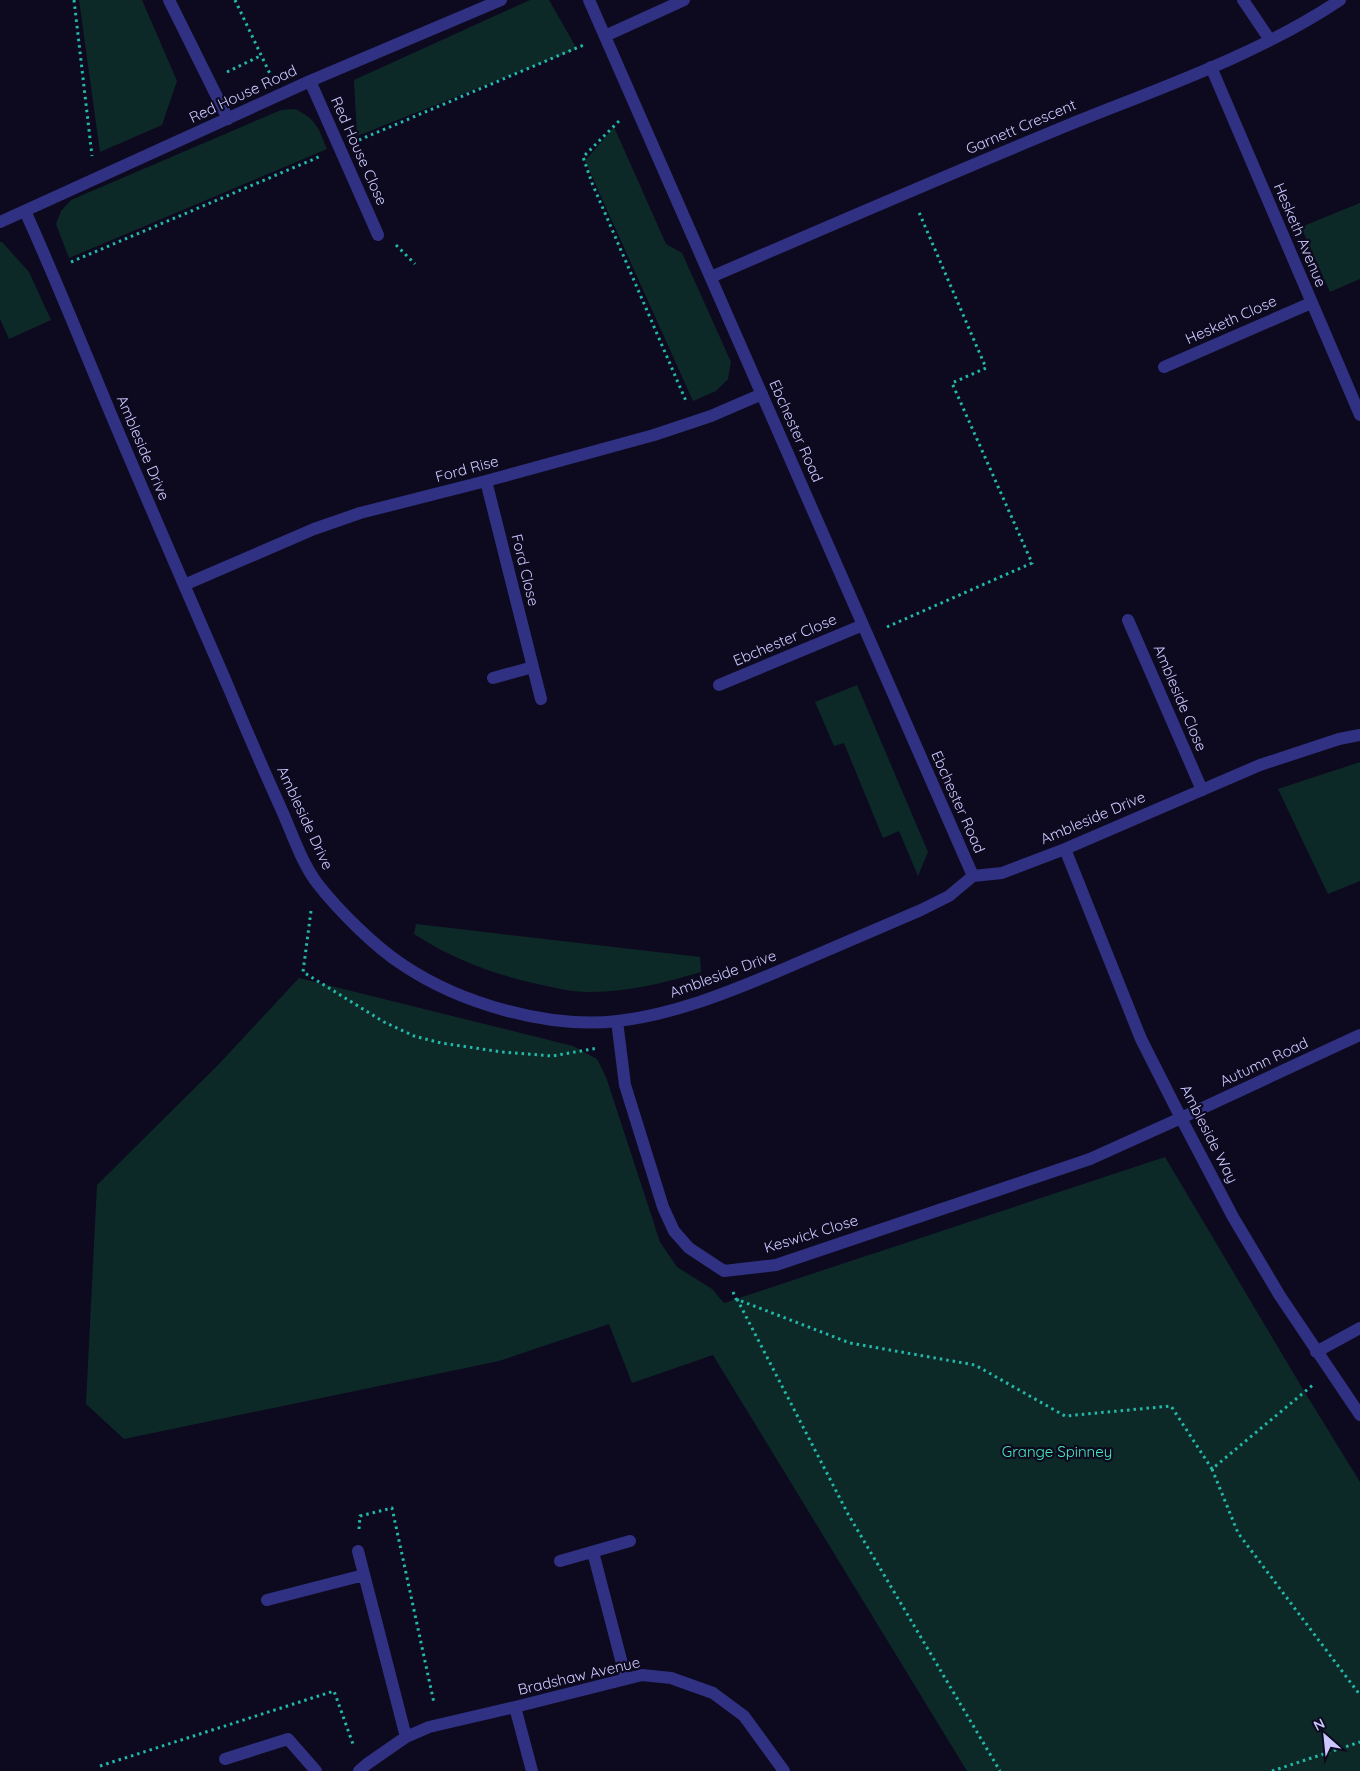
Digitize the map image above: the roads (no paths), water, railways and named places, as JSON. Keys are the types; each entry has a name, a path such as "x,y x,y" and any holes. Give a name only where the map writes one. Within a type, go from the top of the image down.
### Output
{"street":[{"path":"169,0 228,119"},
{"name":"Red House Road","path":"0,222 310,81 501,0"},
{"name":"Ebchester Road","path":"589,0 973,876"},
{"path":"605,36 684,0"},
{"path":"1243,0 1270,40"},
{"name":"Garnett Crescent","path":"711,277 910,191 1211,67 1270,40 1340,0"},
{"name":"Hesketh Avenue","path":"1211,67 1360,415"},
{"name":"Red House Close","path":"310,81 378,235"},
{"name":"Ambleside Drive","path":"25,211 52,270 110,411 268,779 315,880 335,904 375,942 402,964 434,984 466,998 543,1019 581,1022 617,1021 667,1012 717,996 922,910 949,896 973,876 1002,873 1065,849 1260,764 1339,739 1360,735"},
{"name":"Hesketh Close","path":"1164,367 1311,303"},
{"name":"Ford Rise","path":"184,585 323,526 360,513 654,435 694,422 762,394"},
{"name":"Ford Close","path":"486,481 541,699"},
{"name":"Ambleside Close","path":"1128,620 1202,790"},
{"name":"Ebchester Close","path":"719,685 865,630"},
{"path":"493,678 533,667"},
{"name":"Ambleside Way","path":"1065,849 1141,1039 1181,1118 1233,1217 1280,1296 1360,1415"},
{"name":"Keswick Close","path":"617,1021 624,1085 663,1206 674,1231 689,1248 724,1272 776,1264 1090,1159"},
{"name":"Autumn Road","path":"1090,1159 1360,1035"},
{"path":"1316,1352 1360,1328"},
{"path":"560,1561 630,1541"},
{"path":"358,1551 406,1737"},
{"path":"593,1552 626,1679"},
{"path":"267,1600 364,1575"},
{"name":"Bradshaw Avenue","path":"359,1771 366,1764 406,1737 429,1727 642,1675 671,1678 713,1693 744,1716 784,1771"},
{"path":"515,1707 532,1771"},
{"path":"225,1759 288,1739 316,1771"}],"park label":[{"name":"Grange Spinney","path":"1057,1452"}]}
